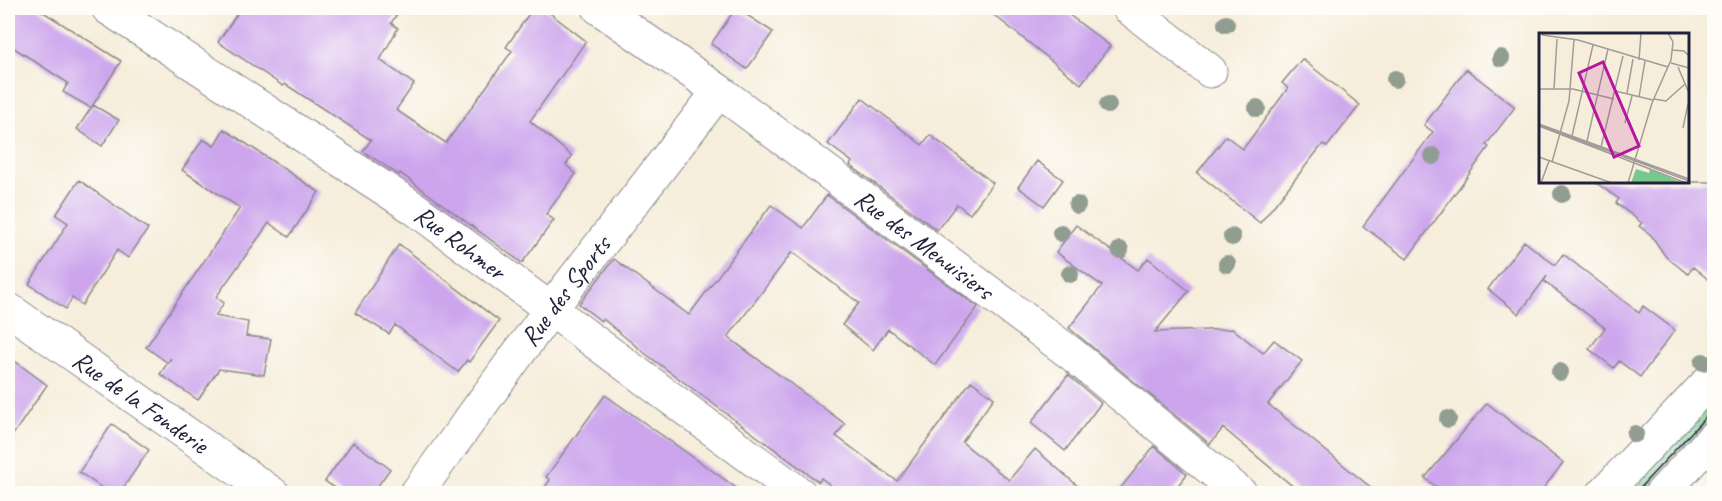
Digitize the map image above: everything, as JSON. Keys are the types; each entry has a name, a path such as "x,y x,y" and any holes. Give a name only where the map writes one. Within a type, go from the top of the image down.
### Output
{"street":[{"name":"Rue Rohmer","path":"108,8 414,208 800,494"},
{"name":"Rue des Menuisiers","path":"599,8 719,91 1073,355 1241,494"},
{"path":"1129,8 1210,71"},
{"name":"Rue des Sports","path":"416,494 550,310 719,91"},
{"name":"Rue de la Fonderie","path":"8,309 273,494"},
{"path":"1603,494 1714,376"},
{"path":"1661,494 1714,437"}],"green space":[{"path":"1714,392 1714,424 1649,493 1618,494"}],"building":[{"path":"8,8 37,8 121,61 91,108 63,92 68,83 8,44"},
{"path":"241,8 401,8 391,23 398,28 380,60 414,84 396,110 446,143 512,51 506,47 533,8 543,8 586,41 530,121 572,156 566,165 576,174 546,214 554,220 522,263 400,173 399,175 363,151 371,140 285,84 283,86 218,42"},
{"path":"736,8 773,32 747,69 711,44"},
{"path":"985,8 1060,8 1110,46 1081,84"},
{"path":"1302,59 1360,105 1327,147 1323,144 1260,223 1197,173 1226,136 1243,149 1288,88 1282,83"},
{"path":"1466,69 1515,107 1486,145 1489,147 1407,259 1363,226 1433,132 1424,125"},
{"path":"862,98 922,145 930,135 993,183 970,214 957,204 937,230 850,165 852,162 828,144"},
{"path":"93,105 119,120 102,146 77,129"},
{"path":"224,129 319,192 289,237 269,223 216,297 224,303 215,316 248,322 246,336 271,339 264,375 219,369 198,400 160,374 168,363 146,347 240,208 182,170 203,139 214,146"},
{"path":"1037,161 1063,180 1044,206 1018,187"},
{"path":"79,180 148,229 128,258 117,250 82,305 72,298 66,309 29,284 68,223 56,215"},
{"path":"1714,182 1714,284 1693,267 1688,274 1666,257 1651,235 1639,226 1642,223 1616,203 1619,199 1596,183"},
{"path":"827,195 978,307 935,365 888,329 873,350 842,325 859,303 792,252 728,337 845,424 836,436 897,481 971,381 994,398 962,442 1009,480 1035,449 1087,494 842,494 821,478 819,482 647,355 603,319 601,321 579,304 614,259 689,315 771,205 803,228"},
{"path":"1076,225 1138,270 1148,258 1189,291 1155,332 1233,329 1263,353 1274,340 1302,361 1268,404 1379,494 1302,494 1223,428 1210,444 1069,328 1102,286 1056,252"},
{"path":"1524,241 1555,265 1563,254 1639,313 1643,306 1675,330 1640,377 1619,361 1614,368 1589,349 1605,328 1544,281 1547,276 1519,314 1488,289"},
{"path":"399,244 499,321 469,362 467,360 458,372 395,325 389,334 355,313"},
{"path":"8,356 47,385 8,442"},
{"path":"1068,375 1101,403 1065,451 1031,423"},
{"path":"605,395 745,494 540,494 550,480 546,477"},
{"path":"1487,403 1563,463 1539,494 1445,494 1425,478"},
{"path":"112,424 149,450 119,494 111,494 79,472"},
{"path":"353,442 390,469 372,494 343,494 325,481"},
{"path":"1154,446 1187,474 1171,494 1116,494"}],"tram line":[{"path":"1634,494 1714,408"}]}
